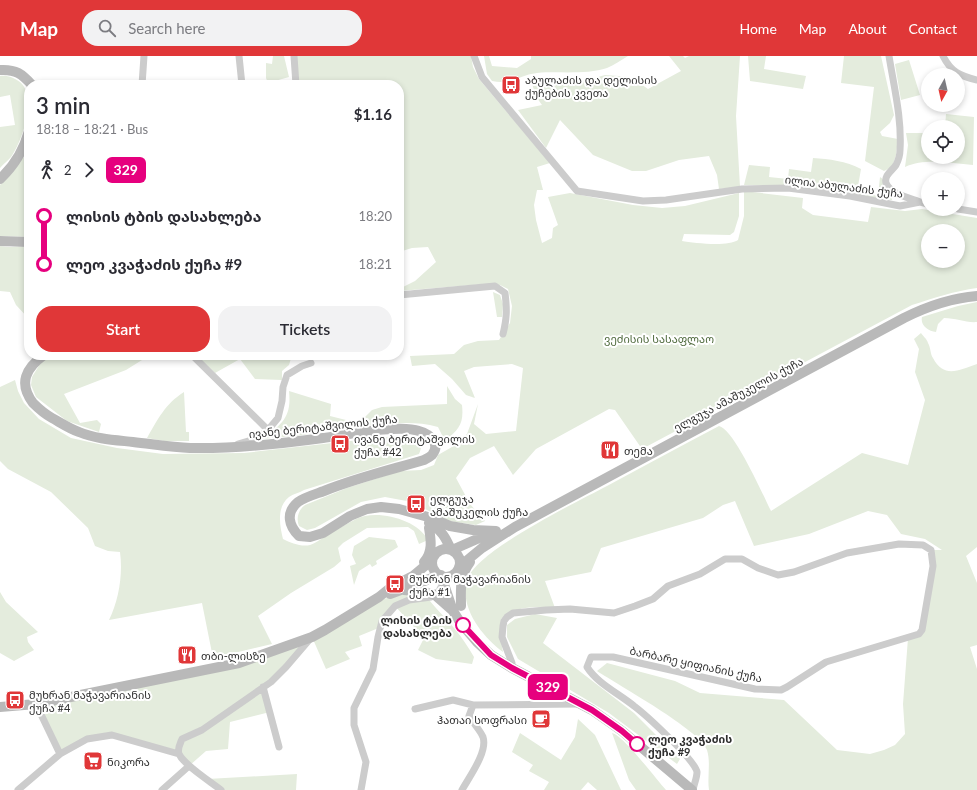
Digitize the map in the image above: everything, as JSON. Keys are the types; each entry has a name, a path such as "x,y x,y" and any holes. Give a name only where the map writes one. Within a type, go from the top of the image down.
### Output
{"main road":[{"path":"0,70 17,72 27,80"},
{"path":"0,179 15,162 24,143"},
{"path":"0,241 24,242"},
{"name":"ელგუჯა ამაშუკელის ქუჩა","path":"500,533 515,527 916,312 943,302 977,296"},
{"name":"ივანე ბერიტაშვილის ქუჩა","path":"38,360 28,370 25,385 26,392 35,405 44,413 61,423 79,432 100,438 177,447 224,447 282,443 389,430 418,430 429,435 434,441 432,455 424,460 344,484 305,498 298,502 292,509 290,525 300,536 310,537 323,533 350,516 367,509 389,508 411,514"},
{"path":"411,514 429,528 436,541 434,569 441,578 471,634 491,655 512,668 592,710 622,731 692,790"},
{"path":"411,514 428,517 450,526 500,533"},
{"path":"411,514 439,529 444,534 451,550 459,557 457,609"},
{"path":"402,585 423,563 429,554 431,545 429,528"},
{"path":"0,706 36,704 240,663 312,637 325,630 379,597 402,585 440,550 451,550 500,533"},
{"path":"402,585 449,576 458,570 500,533"},
{"path":"457,609 464,572 470,563 500,533"},
{"path":"402,585 434,595 457,609"}],"street":[{"path":"142,80 144,56"},
{"path":"239,56 241,80"},
{"path":"294,56 296,80"},
{"name":"ილია აბულაძის ქუჩა","path":"474,56 482,77 577,191 643,201 666,200 742,189 788,188 850,196 900,206 920,202"},
{"path":"889,56 901,126 900,152 897,163 886,176 887,184 890,189 895,192 920,202"},
{"path":"943,56 951,69 959,75 977,80"},
{"path":"965,210 977,212"},
{"path":"404,295 495,286 505,293 507,307 503,334"},
{"path":"197,360 268,430"},
{"path":"224,447 255,439 268,430 278,418 282,401 283,387 287,375 302,366 311,363"},
{"name":"ბარბარე ყიფიანის ქუჩა","path":"512,668 512,662 502,637 502,632 504,621 513,613 570,609 614,613 652,599 668,586 700,574 725,559 742,559 758,568 778,575 794,572 847,553 899,544 923,545 931,550 933,566 922,630 918,634 826,662 781,690 755,689 613,658 591,657 587,667 593,676 634,706 685,753 697,771 692,790"},
{"path":"361,790 366,762 354,725 354,708 373,669 382,621 395,606 409,600 428,598 434,595 441,578"},
{"path":"179,754 179,746 182,739 202,730 263,687 286,667 312,637"},
{"path":"263,687 279,747"},
{"path":"415,709 453,700 473,705 580,704"},
{"path":"36,704 60,754"},
{"path":"462,790 483,752 483,738 469,716 473,705"},
{"path":"18,790 60,754 87,739 112,736 179,754 189,766 221,790"},
{"path":"162,790 189,766"}],"green space":[{"path":"273,56 284,56 289,77 278,80 267,80 266,63 272,64"},
{"name":"ვეძისის სასაფლაო","path":"294,56 471,56 473,67 479,79 550,163 537,167 543,190 537,190 534,205 542,243 552,238 553,228 558,225 548,197 570,193 633,205 662,208 685,206 739,193 739,216 734,232 730,235 684,234 682,241 711,244 727,243 738,240 744,216 744,191 803,198 802,208 813,215 868,222 871,207 905,211 921,209 921,216 965,216 977,218 977,288 936,297 912,305 642,449 615,410 609,409 536,449 513,475 494,446 470,458 456,478 470,504 485,521 476,525 444,519 412,502 385,497 361,502 315,528 307,530 299,526 298,520 299,512 305,505 347,488 400,471 421,470 434,465 438,455 452,447 467,434 478,404 474,424 486,434 516,431 523,368 512,364 474,367 464,371 475,398 466,395 452,379 435,364 412,366 410,356 454,354 464,345 478,341 499,340 510,323 512,306 508,289 500,285 485,284 404,291 404,286 415,281 436,262 428,247 412,248 404,250 404,80 299,80"},
{"path":"484,56 489,56 492,66 517,68 531,59 531,56 628,56 610,67 599,70 582,72 545,72 531,74 510,81 499,82 492,81 487,74"},
{"path":"669,56 683,56 685,58 689,56 740,56 736,116 740,187 719,189 717,175 709,156 679,160 646,171 632,171 593,155 560,120 546,148 518,110 542,105 537,98 532,84 546,81 587,80 605,75 619,76 631,77 648,89 681,71"},
{"path":"748,56 766,56 764,69 806,76 803,89 750,81"},
{"path":"844,56 881,56 894,115 890,123 880,132 882,136 898,139 896,155 892,167 884,171 865,161 874,87 841,83"},
{"path":"909,60 920,95 901,100 895,64"},
{"path":"0,76 11,77 20,82 24,88 24,126 20,141 11,157 0,168 0,127 15,125 10,95 0,97"},
{"path":"946,114 974,117 973,165 964,164 965,120 946,120"},
{"path":"906,133 921,133 921,163 905,167 908,145"},
{"path":"24,157 24,237 0,236 0,185"},
{"path":"813,158 837,161 861,169 857,192 878,196 880,177 887,185 892,196 892,200 764,185 744,185 749,165 770,167 769,177 788,179 789,169 811,172"},
{"path":"0,246 24,246 24,314 16,305 10,292 0,291"},
{"path":"493,292 500,295 503,304 502,317 497,317"},
{"path":"977,302 977,322 944,318 938,324 936,332 928,329 922,323 922,317"},
{"path":"921,333 930,347 932,356 937,365 942,369 952,371 964,369 977,364 977,547 966,556 977,583 977,645 970,647 977,669 977,790 709,790 708,755 707,750 701,741 675,720 597,671 607,663 675,681 700,693 784,700 837,750 870,754 895,745 905,734 903,704 908,638 918,634 933,566 931,550 942,550 925,539 901,534 887,515 868,511 809,534 754,546 735,501 723,505 703,518 601,548 591,572 545,581 555,608 533,607 520,609 507,614 501,619 500,636 503,652 495,646 474,621 466,601 465,591 467,580 475,568 489,555 508,541 552,515 719,426 732,438 740,450 771,511 862,453 908,465 925,400 915,372 919,349 914,339"},
{"path":"45,360 142,360 126,370 64,394 80,423 97,420 101,424 99,432 67,421 36,397 31,385 32,377 40,364"},
{"path":"201,360 238,360 215,373"},
{"path":"241,360 290,360 289,365 282,371 282,380 255,379"},
{"path":"15,380 18,391 24,403 39,419 71,438 117,448 163,454 244,453 386,437 411,437 420,442 421,447 419,454 304,490 291,496 282,506 280,523 283,539 300,545 313,544 356,519 374,515 406,521 415,526 428,540 419,544 414,531 408,527 367,528 343,543 338,548 341,561 258,616 272,644 213,658 202,603 109,620 118,595 121,569 120,552 108,551 95,546 88,528 51,492 8,469 0,461 0,387"},
{"path":"447,386 455,399 462,405 462,417 460,426 445,441 438,427 428,425 401,423 364,426 364,418 372,410 382,407 447,404"},
{"path":"289,391 331,404 330,416 350,421 348,425 316,433 261,439 284,420 289,408"},
{"path":"184,392 186,432 189,432 189,441 164,441 147,438 167,407"},
{"path":"369,537 395,540 398,547 376,561 377,564 372,567 370,564 359,571 354,585 350,566 356,564 352,555 354,546"},
{"path":"0,592 6,602 38,632 27,637 28,642 34,650 14,661 0,653"},
{"path":"406,592 425,594 460,635 474,657 472,664 436,659 418,650 424,638 395,606 381,627 359,636 362,646 345,652 350,659 326,669 312,637 381,600"},
{"path":"535,614 557,618 543,643 634,713 680,759 677,764 609,713 518,659 507,637 507,625 515,619"},
{"path":"312,637 263,687 270,712 230,722 228,749 206,751 189,766 179,754 112,735 87,739 60,754 36,704 240,663"},
{"path":"578,719 595,735 621,790 597,790 588,782 581,790 544,790 549,782 529,771 533,765 512,752 520,733 561,760 575,737"},
{"path":"612,733 624,741 666,790 636,790 629,780"},
{"path":"297,774 296,790 223,790 207,779"}],"bus line":[{"name":"329","path":"463,625 491,655 512,668 592,710 622,731 637,744"}],"place":[{"name":"აბულაძის და დელისის ქუჩების კვეთა","path":"511,85"},
{"name":"ივანე ბერიტაშვილის ქუჩა #42","path":"340,444"},
{"name":"თემა","path":"610,450"},
{"name":"ელგუჯა ამაშუკელის ქუჩა","path":"416,504"},
{"name":"მუხრან მაჭავარიანის ქუჩა #1","path":"395,584"},
{"name":"ლისის ტბის დასახლება","path":"463,625"},
{"name":"თბი-ლისზე","path":"187,655"},
{"name":"მუხრან მაჭავარიანის ქუჩა #4","path":"15,700"},
{"name":"ჰათაი სოფრასი","path":"541,719"},
{"name":"ლეო კვაჭაძის ქუჩა #9","path":"637,744"},
{"name":"ნიკორა","path":"93,761"}]}
